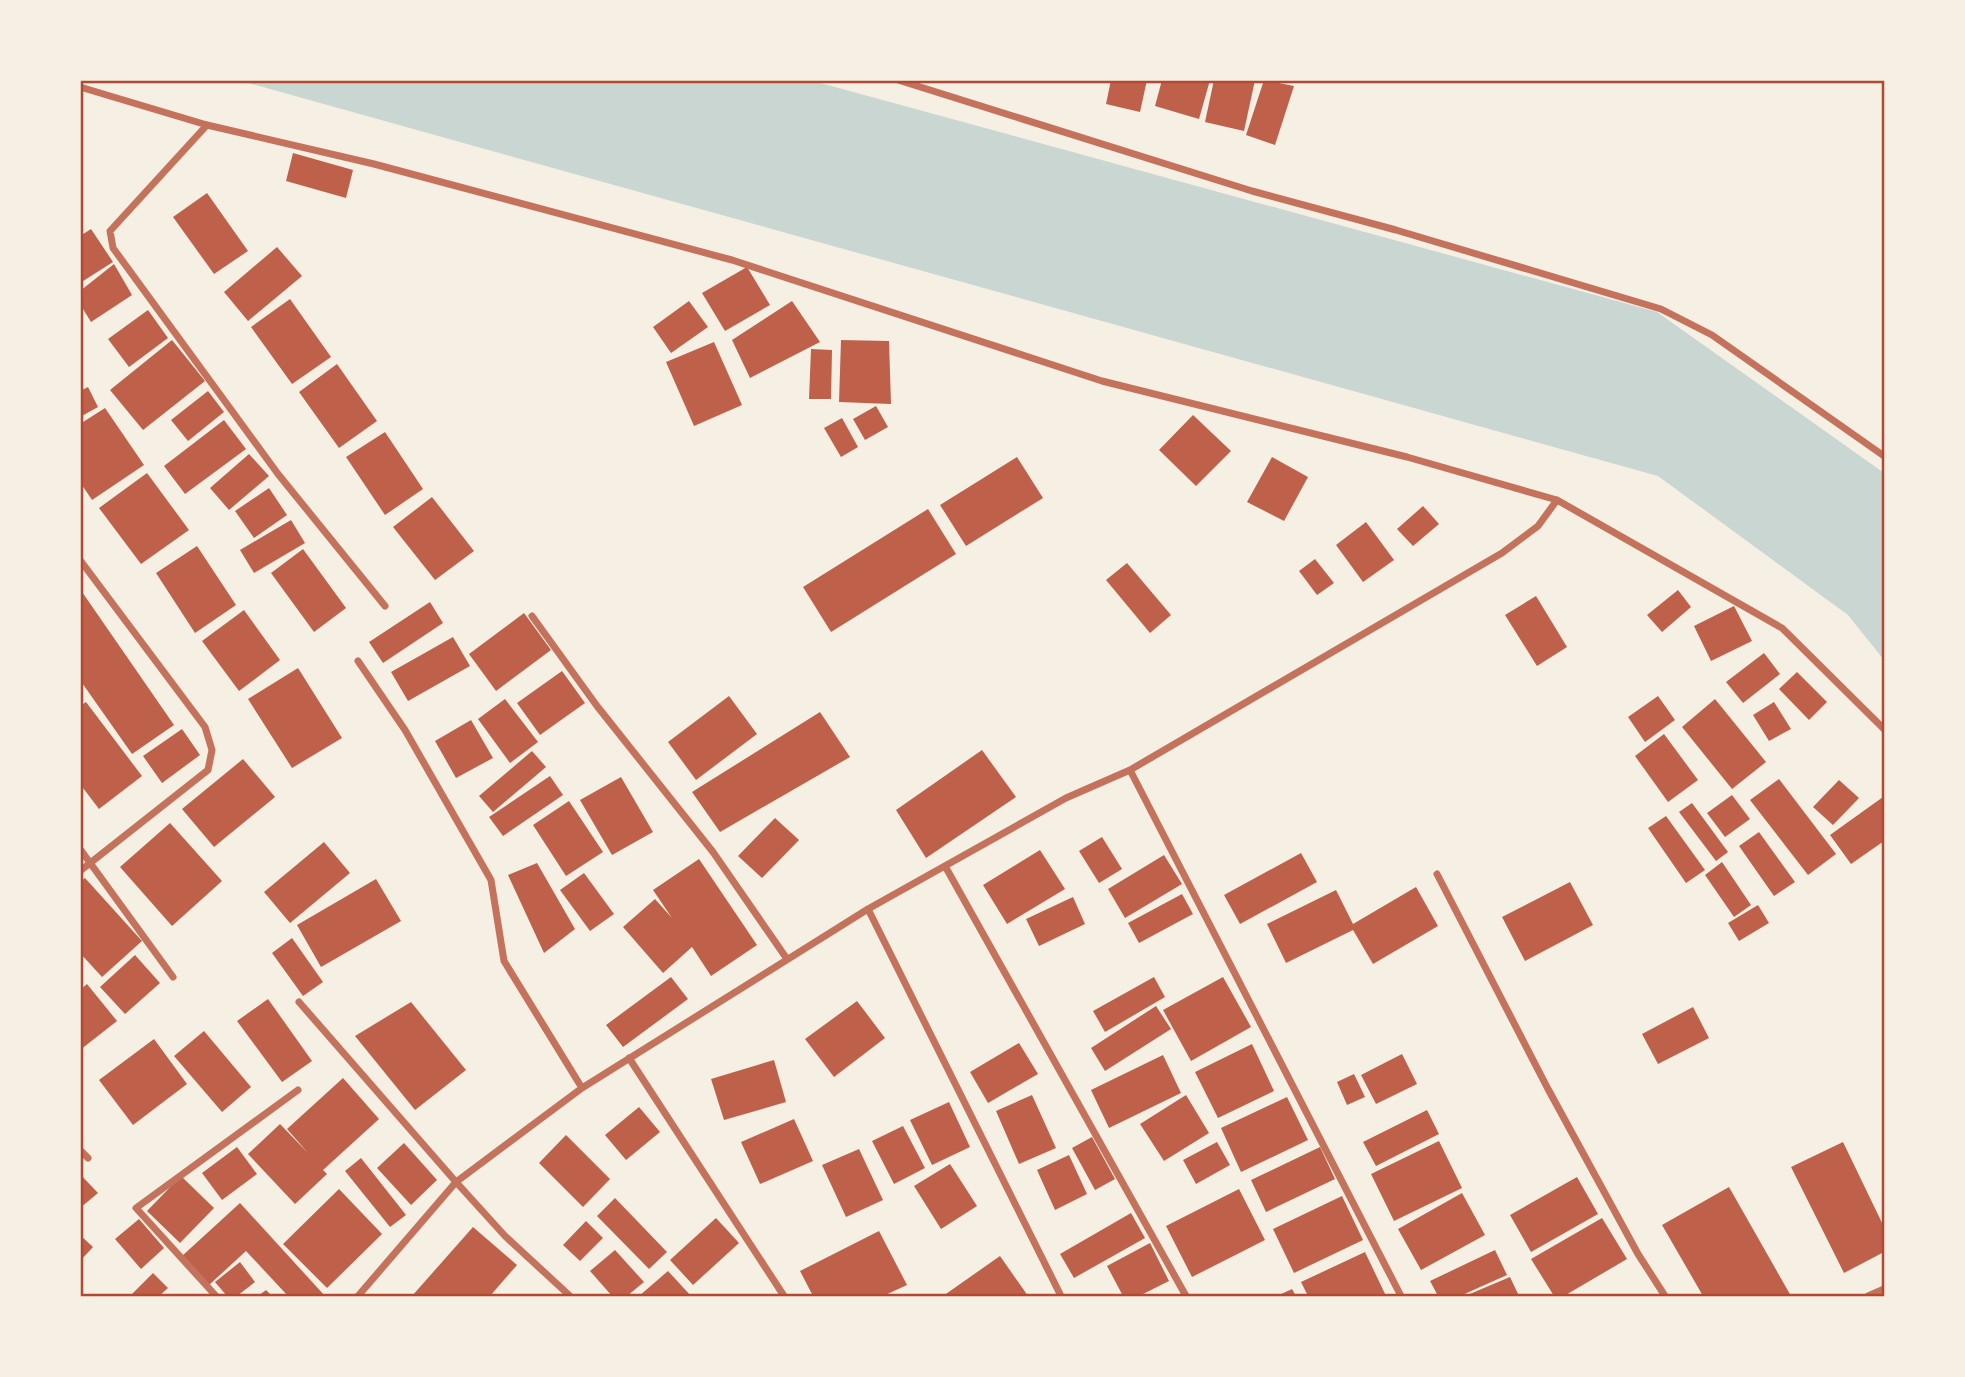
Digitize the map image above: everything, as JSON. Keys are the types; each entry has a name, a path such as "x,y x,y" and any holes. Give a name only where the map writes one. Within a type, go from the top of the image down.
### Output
{"street":[{"path":"898,80 1252,191 1396,230 1661,309 1712,335 1885,456"},
{"path":"80,87 207,125 374,164 733,260 1102,381 1407,457 1558,500 1782,628 1885,729"},
{"path":"207,125 110,231 113,248 278,474 384,606"},
{"path":"358,1297 456,1182 582,1088 868,909 1066,798 1130,770 1502,553 1538,526 1558,500"},
{"path":"80,560 205,727 212,750 208,770 80,871"},
{"path":"532,616 597,706 713,852 787,959"},
{"path":"358,661 405,730 491,880 504,961 582,1088"},
{"path":"1130,770 1401,1297"},
{"path":"80,849 173,977"},
{"path":"944,866 1186,1297"},
{"path":"1437,874 1555,1101 1638,1254 1665,1297"},
{"path":"868,909 1061,1297"},
{"path":"299,1002 505,1236 570,1297"},
{"path":"629,1058 784,1297"},
{"path":"216,1297 136,1209 298,1090"},
{"path":"80,1150 88,1158"},
{"path":"1868,1297 1885,1289"}],"shaded area":[{"path":"241,81 813,81 1657,312 1884,473 1884,660 1848,615 1658,476"}],"building":[{"path":"1111,80 1147,80 1140,112 1106,104"},
{"path":"1162,80 1210,80 1199,119 1155,106"},
{"path":"1214,80 1255,80 1244,131 1205,122"},
{"path":"1264,80 1294,86 1275,145 1246,135"},
{"path":"293,153 353,170 346,198 286,181"},
{"path":"207,193 248,251 214,274 173,217"},
{"path":"91,229 113,262 80,283 80,236"},
{"path":"277,247 302,276 248,321 224,292"},
{"path":"114,264 132,295 91,322 80,304 80,291"},
{"path":"747,267 770,305 725,331 702,293"},
{"path":"290,299 331,357 292,384 251,327"},
{"path":"689,301 708,327 671,353 653,327"},
{"path":"792,301 820,342 750,378 732,340"},
{"path":"148,310 168,338 129,367 108,339"},
{"path":"172,340 205,381 143,430 110,390"},
{"path":"841,340 889,341 891,404 839,402"},
{"path":"714,342 742,405 694,426 666,362"},
{"path":"811,349 832,350 831,399 809,399"},
{"path":"337,364 377,421 339,448 299,392"},
{"path":"88,387 98,407 80,417 80,391"},
{"path":"208,391 224,412 188,441 171,420"},
{"path":"876,406 888,427 865,440 853,419"},
{"path":"105,408 144,465 92,500 80,482 80,424"},
{"path":"1193,415 1231,451 1196,486 1159,450"},
{"path":"842,418 858,447 841,457 824,428"},
{"path":"224,420 246,449 185,494 164,466"},
{"path":"385,432 423,489 385,515 346,457"},
{"path":"249,454 269,476 229,510 210,488"},
{"path":"1017,457 1043,498 966,546 940,505"},
{"path":"1272,457 1308,477 1284,521 1247,502"},
{"path":"147,473 189,530 141,564 99,508"},
{"path":"269,488 287,515 254,538 235,511"},
{"path":"432,497 474,551 435,580 393,527"},
{"path":"1423,506 1439,524 1413,546 1397,529"},
{"path":"928,509 956,554 831,632 803,587"},
{"path":"291,520 305,543 254,573 240,550"},
{"path":"1366,522 1394,560 1363,582 1336,545"},
{"path":"197,546 236,605 195,633 156,573"},
{"path":"303,549 346,608 314,632 271,573"},
{"path":"1315,559 1334,583 1317,595 1299,571"},
{"path":"1127,563 1171,615 1150,633 1106,580"},
{"path":"80,589 174,725 132,754 80,680"},
{"path":"1678,590 1691,607 1662,632 1647,615"},
{"path":"1536,596 1567,647 1537,666 1505,615"},
{"path":"430,602 443,623 383,663 369,642"},
{"path":"1734,606 1752,641 1711,661 1694,626"},
{"path":"244,610 280,660 239,691 202,641"},
{"path":"524,613 551,650 496,691 469,654"},
{"path":"453,637 470,666 408,701 391,672"},
{"path":"1764,653 1780,674 1743,703 1726,682"},
{"path":"298,668 342,738 292,768 248,699"},
{"path":"562,671 585,703 540,735 517,703"},
{"path":"1797,672 1827,702 1809,720 1779,689"},
{"path":"729,696 757,734 696,780 668,742"},
{"path":"1658,696 1675,720 1645,742 1628,717"},
{"path":"505,699 538,742 510,763 478,719"},
{"path":"1715,699 1766,762 1732,789 1682,727"},
{"path":"86,702 142,776 99,809 80,784 80,706"},
{"path":"1774,702 1791,729 1769,741 1753,715"},
{"path":"820,712 850,757 720,832 692,792"},
{"path":"471,720 493,758 456,778 435,741"},
{"path":"182,729 200,755 162,783 143,756"},
{"path":"1664,734 1698,780 1668,802 1635,756"},
{"path":"982,750 1016,797 926,858 896,810"},
{"path":"532,751 546,767 493,812 479,796"},
{"path":"243,759 275,797 214,847 182,809"},
{"path":"550,776 563,795 503,836 489,817"},
{"path":"621,777 653,832 612,855 580,800"},
{"path":"1779,779 1836,854 1808,875 1750,800"},
{"path":"1839,780 1859,798 1833,825 1813,807"},
{"path":"1732,795 1750,819 1725,837 1707,813"},
{"path":"1883,797 1884,841 1851,864 1830,835"},
{"path":"569,801 603,852 566,876 533,825"},
{"path":"1692,803 1728,852 1716,861 1679,812"},
{"path":"1666,816 1705,870 1686,883 1648,828"},
{"path":"775,818 799,840 762,878 738,856"},
{"path":"170,823 222,881 172,926 120,867"},
{"path":"1759,832 1795,882 1774,896 1739,846"},
{"path":"1102,837 1122,869 1099,883 1079,851"},
{"path":"324,842 350,873 290,923 264,892"},
{"path":"1040,850 1065,889 1007,924 983,885"},
{"path":"1301,853 1317,882 1240,924 1224,895"},
{"path":"1164,855 1182,884 1125,918 1108,889"},
{"path":"699,859 757,945 711,976 692,947 663,973 623,927 655,899 672,918 653,890"},
{"path":"1722,862 1751,905 1734,917 1705,875"},
{"path":"537,863 575,929 544,953 508,875"},
{"path":"584,873 614,914 590,931 560,890"},
{"path":"85,878 142,941 102,977 80,953 80,882"},
{"path":"376,879 401,921 321,967 297,925"},
{"path":"1570,882 1593,925 1525,961 1502,917"},
{"path":"1416,887 1438,926 1373,964 1353,930 1286,963 1267,924 1336,890 1353,924"},
{"path":"1182,894 1193,914 1139,943 1128,923"},
{"path":"1073,897 1085,924 1039,946 1026,919"},
{"path":"1758,905 1769,923 1739,941 1728,923"},
{"path":"292,938 323,982 303,996 272,953"},
{"path":"135,955 160,983 125,1014 100,987"},
{"path":"671,977 688,999 623,1047 606,1025"},
{"path":"1154,977 1165,997 1105,1032 1093,1011"},
{"path":"1223,977 1251,1027 1191,1061 1163,1010"},
{"path":"87,984 117,1021 80,1050 80,990"},
{"path":"268,999 312,1061 282,1082 237,1021"},
{"path":"857,1001 885,1038 834,1077 805,1039"},
{"path":"411,1002 466,1070 415,1110 355,1036"},
{"path":"1156,1006 1171,1029 1105,1071 1091,1048"},
{"path":"1693,1007 1709,1038 1658,1064 1642,1034"},
{"path":"204,1031 251,1087 222,1112 174,1056"},
{"path":"154,1039 187,1084 133,1125 99,1080"},
{"path":"1019,1043 1038,1074 988,1103 970,1072"},
{"path":"1252,1044 1274,1091 1218,1118 1195,1072"},
{"path":"1402,1054 1417,1084 1376,1104 1361,1075"},
{"path":"1163,1055 1181,1093 1109,1128 1091,1090"},
{"path":"774,1060 786,1102 724,1120 711,1079"},
{"path":"1354,1074 1365,1097 1347,1105 1337,1082"},
{"path":"343,1078 379,1119 323,1170 327,1174 295,1204 248,1154 280,1124 308,1153 287,1129"},
{"path":"1032,1095 1056,1148 1019,1164 996,1111"},
{"path":"1186,1095 1209,1133 1164,1161 1140,1124"},
{"path":"1287,1097 1308,1140 1241,1172 1221,1128"},
{"path":"949,1102 970,1147 932,1165 910,1120"},
{"path":"639,1107 660,1132 626,1160 605,1135"},
{"path":"1427,1110 1439,1134 1376,1166 1363,1142"},
{"path":"794,1119 813,1161 760,1184 741,1142"},
{"path":"903,1126 925,1168 894,1184 872,1141"},
{"path":"566,1135 610,1179 583,1207 539,1163"},
{"path":"1092,1137 1115,1179 1095,1190 1072,1148"},
{"path":"1439,1141 1462,1188 1394,1221 1371,1174"},
{"path":"1217,1142 1230,1165 1196,1184 1183,1160"},
{"path":"1843,1142 1884,1227 1884,1252 1844,1273 1791,1167"},
{"path":"404,1143 437,1180 411,1205 377,1168"},
{"path":"237,1147 257,1174 222,1200 202,1173"},
{"path":"1320,1147 1335,1179 1266,1212 1251,1180"},
{"path":"859,1149 883,1200 846,1217 822,1165"},
{"path":"1069,1155 1087,1194 1055,1210 1037,1170"},
{"path":"361,1158 406,1215 390,1227 345,1171"},
{"path":"950,1164 977,1206 941,1229 914,1186"},
{"path":"80,1174 98,1193 80,1208"},
{"path":"181,1176 214,1208 180,1243 147,1211"},
{"path":"1577,1177 1598,1214 1531,1252 1510,1215"},
{"path":"1729,1187 1791,1296 1703,1296 1662,1225"},
{"path":"339,1189 382,1234 327,1288 283,1244"},
{"path":"1239,1189 1265,1240 1192,1277 1166,1226"},
{"path":"1462,1193 1485,1235 1421,1270 1398,1229"},
{"path":"1342,1196 1363,1240 1294,1273 1273,1229"},
{"path":"615,1198 667,1252 649,1269 597,1216"},
{"path":"240,1203 325,1296 288,1296 246,1251 209,1285 182,1256"},
{"path":"1131,1213 1145,1238 1074,1278 1060,1254"},
{"path":"716,1218 739,1243 693,1285 670,1260"},
{"path":"1602,1218 1627,1259 1564,1296 1554,1296 1531,1259"},
{"path":"139,1219 164,1248 141,1269 115,1239"},
{"path":"586,1221 603,1238 580,1261 563,1245"},
{"path":"473,1227 517,1265 490,1296 412,1296"},
{"path":"879,1231 907,1285 883,1296 813,1296 800,1271"},
{"path":"80,1235 93,1247 80,1261"},
{"path":"1150,1243 1169,1281 1139,1296 1123,1296 1107,1266"},
{"path":"615,1250 644,1282 627,1296 612,1296 590,1271"},
{"path":"1495,1250 1507,1275 1460,1296 1438,1296 1430,1281"},
{"path":"1365,1252 1386,1296 1308,1296 1301,1282"},
{"path":"1000,1256 1028,1296 943,1296"},
{"path":"240,1262 255,1282 237,1296 227,1296 215,1282"},
{"path":"668,1271 691,1296 639,1296"},
{"path":"153,1273 168,1288 159,1296 130,1296"},
{"path":"1510,1277 1519,1296 1465,1296"},
{"path":"1292,1289 1296,1296 1277,1296"},
{"path":"266,1290 272,1296 258,1296"}]}
